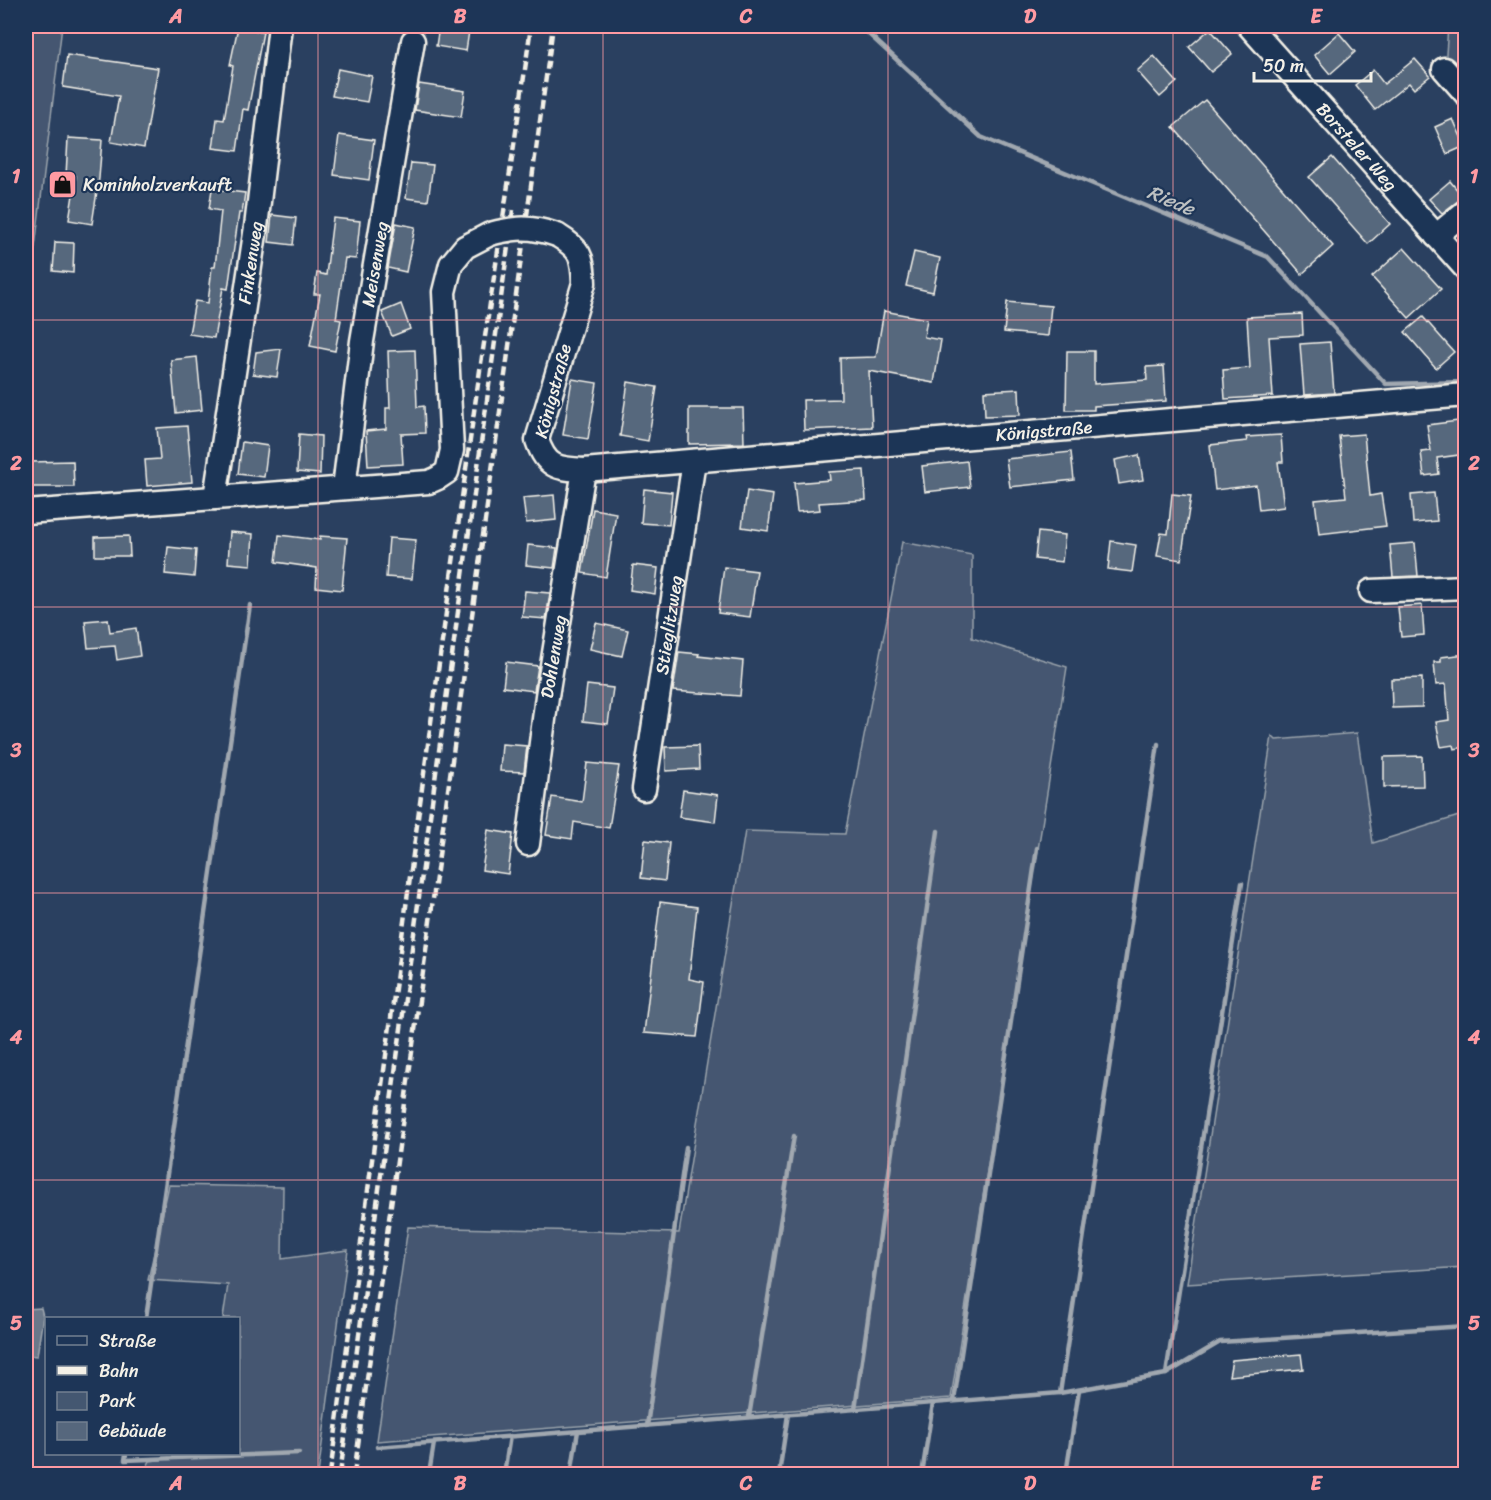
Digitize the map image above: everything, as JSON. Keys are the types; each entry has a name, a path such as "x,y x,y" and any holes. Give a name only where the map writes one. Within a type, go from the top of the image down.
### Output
{"street":[{"name":"Finkenweg","path":"214,498 256,227 280,26"},
{"name":"Borsteler Weg","path":"1249,26 1466,269"},
{"name":"Meisenweg","path":"344,488 362,342 413,41"},
{"path":"1444,69 1466,94"},
{"path":"1436,236 1466,211"},
{"name":"Königstraße","path":"26,512 429,482 447,472 452,450 444,292 451,264 465,247 490,234 523,227 540,229 557,235 574,245 584,263 584,283 537,440 542,454 551,464 563,469 584,470 694,461 1466,395"},
{"name":"Stieglitzweg","path":"644,789 694,461"},
{"name":"Dohlenweg","path":"528,844 547,696 584,470"},
{"path":"1371,591 1466,587"}],"green space":[{"path":"26,26 62,26 28,305 26,305"},
{"path":"1448,26 1465,26 1465,91 1445,68"},
{"path":"902,542 972,555 972,638 1067,667 951,1398 377,1441 408,1227 679,1233 745,831 845,834"},
{"path":"1357,733 1373,843 1465,814 1465,1267 1187,1284 1272,736 1276,740"},
{"path":"169,1185 283,1187 282,1259 348,1250 318,1474 143,1474 150,1461 195,1455 240,1455 240,1317 223,1317 228,1285 148,1280"}],"shaded area":[{"path":"41,1308 43,1316 37,1356 26,1355 26,1309"}],"building":[{"path":"238,27 263,32 248,110 243,109 237,151 213,148 217,119 224,120 233,66 230,65"},
{"path":"439,27 469,31 466,51 436,46"},
{"path":"1210,29 1232,54 1211,72 1189,47"},
{"path":"1339,33 1355,52 1330,74 1314,55"},
{"path":"67,55 158,68 144,148 111,142 119,96 63,87"},
{"path":"1154,56 1177,82 1160,97 1137,71"},
{"path":"1415,59 1430,76 1414,89 1409,83 1375,110 1355,85 1373,70 1384,84"},
{"path":"338,69 372,76 367,102 332,96"},
{"path":"419,84 465,91 461,117 415,110"},
{"path":"1205,100 1333,246 1302,274 1173,127"},
{"path":"1453,119 1465,146 1447,154 1435,127"},
{"path":"339,135 374,140 369,180 334,175"},
{"path":"68,138 102,140 92,224 69,220 76,176 66,176"},
{"path":"1332,157 1390,224 1368,244 1309,177"},
{"path":"411,163 433,165 428,201 406,198"},
{"path":"1450,181 1463,197 1442,213 1429,199"},
{"path":"212,189 245,193 242,213 239,213 228,289 223,288 214,338 189,334 195,301 208,303 212,267 215,267 221,211 209,209"},
{"path":"272,215 296,218 293,245 269,242"},
{"path":"333,218 360,221 356,259 345,258 336,319 341,320 335,351 310,346 320,294 314,294 317,273 326,275"},
{"path":"396,223 415,227 406,272 388,268"},
{"path":"55,242 74,243 73,273 53,271"},
{"path":"1404,248 1441,289 1409,318 1372,277"},
{"path":"914,252 940,258 933,292 906,286"},
{"path":"1007,302 1051,306 1048,336 1004,332"},
{"path":"401,304 410,329 392,336 382,312"},
{"path":"884,311 927,319 924,337 941,340 934,383 869,371 872,427 804,430 803,400 841,399 840,358 876,357"},
{"path":"1302,314 1303,335 1269,337 1273,396 1225,399 1223,370 1250,368 1247,317"},
{"path":"1423,317 1454,352 1436,368 1405,332"},
{"path":"1330,342 1334,393 1304,395 1300,344"},
{"path":"281,349 277,377 253,374 256,352"},
{"path":"415,350 417,407 424,406 425,433 401,434 403,464 368,466 366,431 386,429 386,408 390,408 388,351"},
{"path":"1067,351 1094,351 1094,384 1147,380 1146,367 1164,366 1166,401 1094,406 1094,410 1066,410"},
{"path":"197,357 202,410 176,413 171,360"},
{"path":"572,379 597,383 588,439 563,435"},
{"path":"628,382 657,387 648,441 620,436"},
{"path":"1019,389 1020,415 985,416 984,391"},
{"path":"689,408 743,408 744,443 689,444"},
{"path":"1466,420 1466,454 1437,458 1439,474 1424,476 1421,452 1431,451 1427,425"},
{"path":"187,426 192,482 147,486 145,460 160,459 157,428"},
{"path":"299,434 321,436 320,474 297,472"},
{"path":"1364,434 1370,496 1381,494 1386,526 1319,534 1315,500 1346,497 1339,436"},
{"path":"1281,435 1283,462 1278,462 1284,507 1259,510 1256,485 1215,490 1210,445 1247,441 1246,437"},
{"path":"242,442 268,446 264,477 238,474"},
{"path":"1071,452 1074,480 1010,487 1006,459"},
{"path":"1139,455 1143,480 1119,484 1115,460"},
{"path":"73,461 74,487 30,487 30,462"},
{"path":"967,461 970,487 925,492 922,466"},
{"path":"864,470 866,500 819,503 820,510 797,512 794,483 830,480 829,472"},
{"path":"644,489 672,492 669,525 641,523"},
{"path":"747,491 773,495 768,531 742,527"},
{"path":"1434,493 1437,521 1413,523 1411,495"},
{"path":"1172,494 1191,496 1181,560 1157,556 1161,533 1168,534"},
{"path":"554,495 556,520 526,523 523,498"},
{"path":"593,509 616,513 606,577 582,573"},
{"path":"230,532 253,534 251,565 228,563"},
{"path":"1038,532 1065,535 1062,562 1035,559"},
{"path":"279,535 320,540 320,536 347,538 342,590 316,587 317,568 276,562"},
{"path":"129,536 130,556 95,556 95,537"},
{"path":"389,538 416,540 412,579 386,577"},
{"path":"1111,541 1136,545 1132,572 1108,569"},
{"path":"1415,543 1418,576 1393,577 1390,545"},
{"path":"528,545 557,548 554,568 526,565"},
{"path":"168,547 196,550 194,577 165,574"},
{"path":"633,565 658,568 655,594 630,590"},
{"path":"724,567 757,571 750,617 718,613"},
{"path":"525,591 550,593 546,619 522,617"},
{"path":"1422,605 1424,635 1401,637 1398,607"},
{"path":"108,619 110,632 136,628 140,656 117,660 115,646 88,648 85,621"},
{"path":"596,623 628,630 622,656 590,649"},
{"path":"679,652 743,661 740,696 673,691"},
{"path":"1466,654 1466,747 1454,749 1453,745 1441,747 1436,722 1449,720 1446,684 1436,685 1434,662 1441,662 1441,657"},
{"path":"506,662 538,666 534,691 503,687"},
{"path":"1422,678 1422,707 1392,708 1391,679"},
{"path":"587,685 613,688 608,724 583,721"},
{"path":"502,744 527,746 524,772 500,771"},
{"path":"698,746 699,769 666,771 665,747"},
{"path":"1422,756 1423,786 1384,787 1384,757"},
{"path":"587,763 619,766 609,828 574,822 572,839 546,835 552,797 582,802"},
{"path":"683,790 718,795 715,822 679,817"},
{"path":"488,830 513,834 508,874 482,870"},
{"path":"645,840 669,843 665,881 641,878"},
{"path":"660,902 697,907 689,979 704,982 697,1037 644,1033"},
{"path":"1301,1354 1303,1369 1229,1376 1232,1360"}],"waterway":[{"name":"Riede","path":"860,26 981,137 1268,257 1386,384 1466,382"},
{"path":"146,1317 250,605"},
{"path":"1060,1393 1158,744"},
{"path":"855,1409 938,831"},
{"path":"954,1401 1037,848"},
{"path":"1166,1374 1242,883"},
{"path":"749,1417 794,1136"},
{"path":"647,1426 686,1147"},
{"path":"377,1447 1060,1393 1166,1374 1220,1342 1466,1326"},
{"path":"1066,1474 1079,1390"},
{"path":"922,1474 933,1403"},
{"path":"779,1474 788,1414"},
{"path":"571,1474 578,1431"},
{"path":"504,1474 510,1436"},
{"path":"429,1474 434,1443"},
{"path":"126,1455 125,1460 299,1453"}],"railway":[{"path":"330,1474 474,414 531,26"},
{"path":"354,1474 553,26"},
{"path":"340,1474 513,210"}],"place":[{"name":"Kominholzverkauft","path":"62,185"}]}
